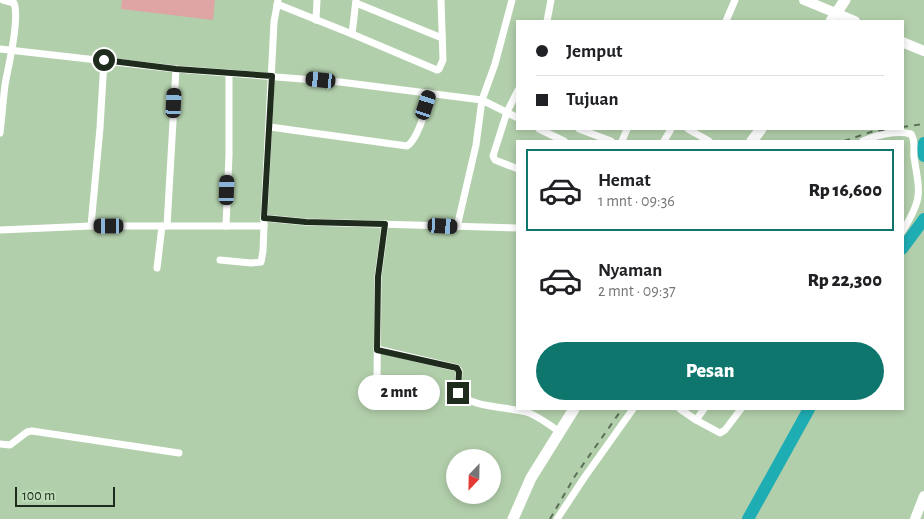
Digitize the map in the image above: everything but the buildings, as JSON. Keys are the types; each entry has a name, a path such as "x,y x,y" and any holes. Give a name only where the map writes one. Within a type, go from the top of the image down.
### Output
{"main road":[{"path":"834,17 845,0"},
{"path":"514,519 531,478 573,410"}],"street":[{"path":"0,133 5,86 12,50 15,5 12,2 3,0"},
{"path":"316,20 317,0"},
{"path":"457,227 476,145 482,100 512,0"},
{"path":"547,20 551,0"},
{"path":"726,20 736,0"},
{"path":"804,0 834,17 850,20"},
{"path":"220,260 261,262 264,245 274,22 277,2 437,70 443,60 439,1"},
{"path":"352,34 356,2 442,38"},
{"path":"904,43 924,51"},
{"path":"0,49 176,69 272,76 430,93 482,100 516,117"},
{"path":"91,226 104,60"},
{"path":"157,268 164,226 176,69"},
{"path":"226,226 229,155 229,73"},
{"path":"270,127 407,146 415,136 430,93"},
{"path":"516,94 506,112 493,156 496,160 516,168"},
{"path":"541,130 562,140"},
{"path":"582,130 608,140"},
{"path":"690,130 707,140"},
{"path":"865,140 882,135 906,132 914,138 914,154 920,186 919,196 914,212 904,229"},
{"path":"264,218 306,222 516,228"},
{"path":"377,380 378,277 385,224"},
{"path":"0,230 91,226 264,226"},
{"path":"377,350 457,368 459,372 458,393 462,397 474,402 525,412 560,432"},
{"path":"557,519 632,410"},
{"path":"681,410 720,433 725,430 740,410"},
{"path":"696,420 703,410"},
{"path":"0,444 10,445 26,432 32,431 179,453"},
{"path":"915,519 924,496"}],"shaded area":[{"path":"122,0 215,0 213,20 121,9"}],"waterway":[{"path":"924,143 924,156"},
{"path":"904,246 924,219"},
{"path":"748,519 808,410"}],"railway":[{"path":"904,127 924,124"},
{"path":"847,140 882,130"},
{"path":"550,519 575,476 621,410"}],"route":[{"path":"104,60 176,69 272,76 264,218 306,222 385,224 378,268 377,350 457,368 459,372 458,393"}]}
